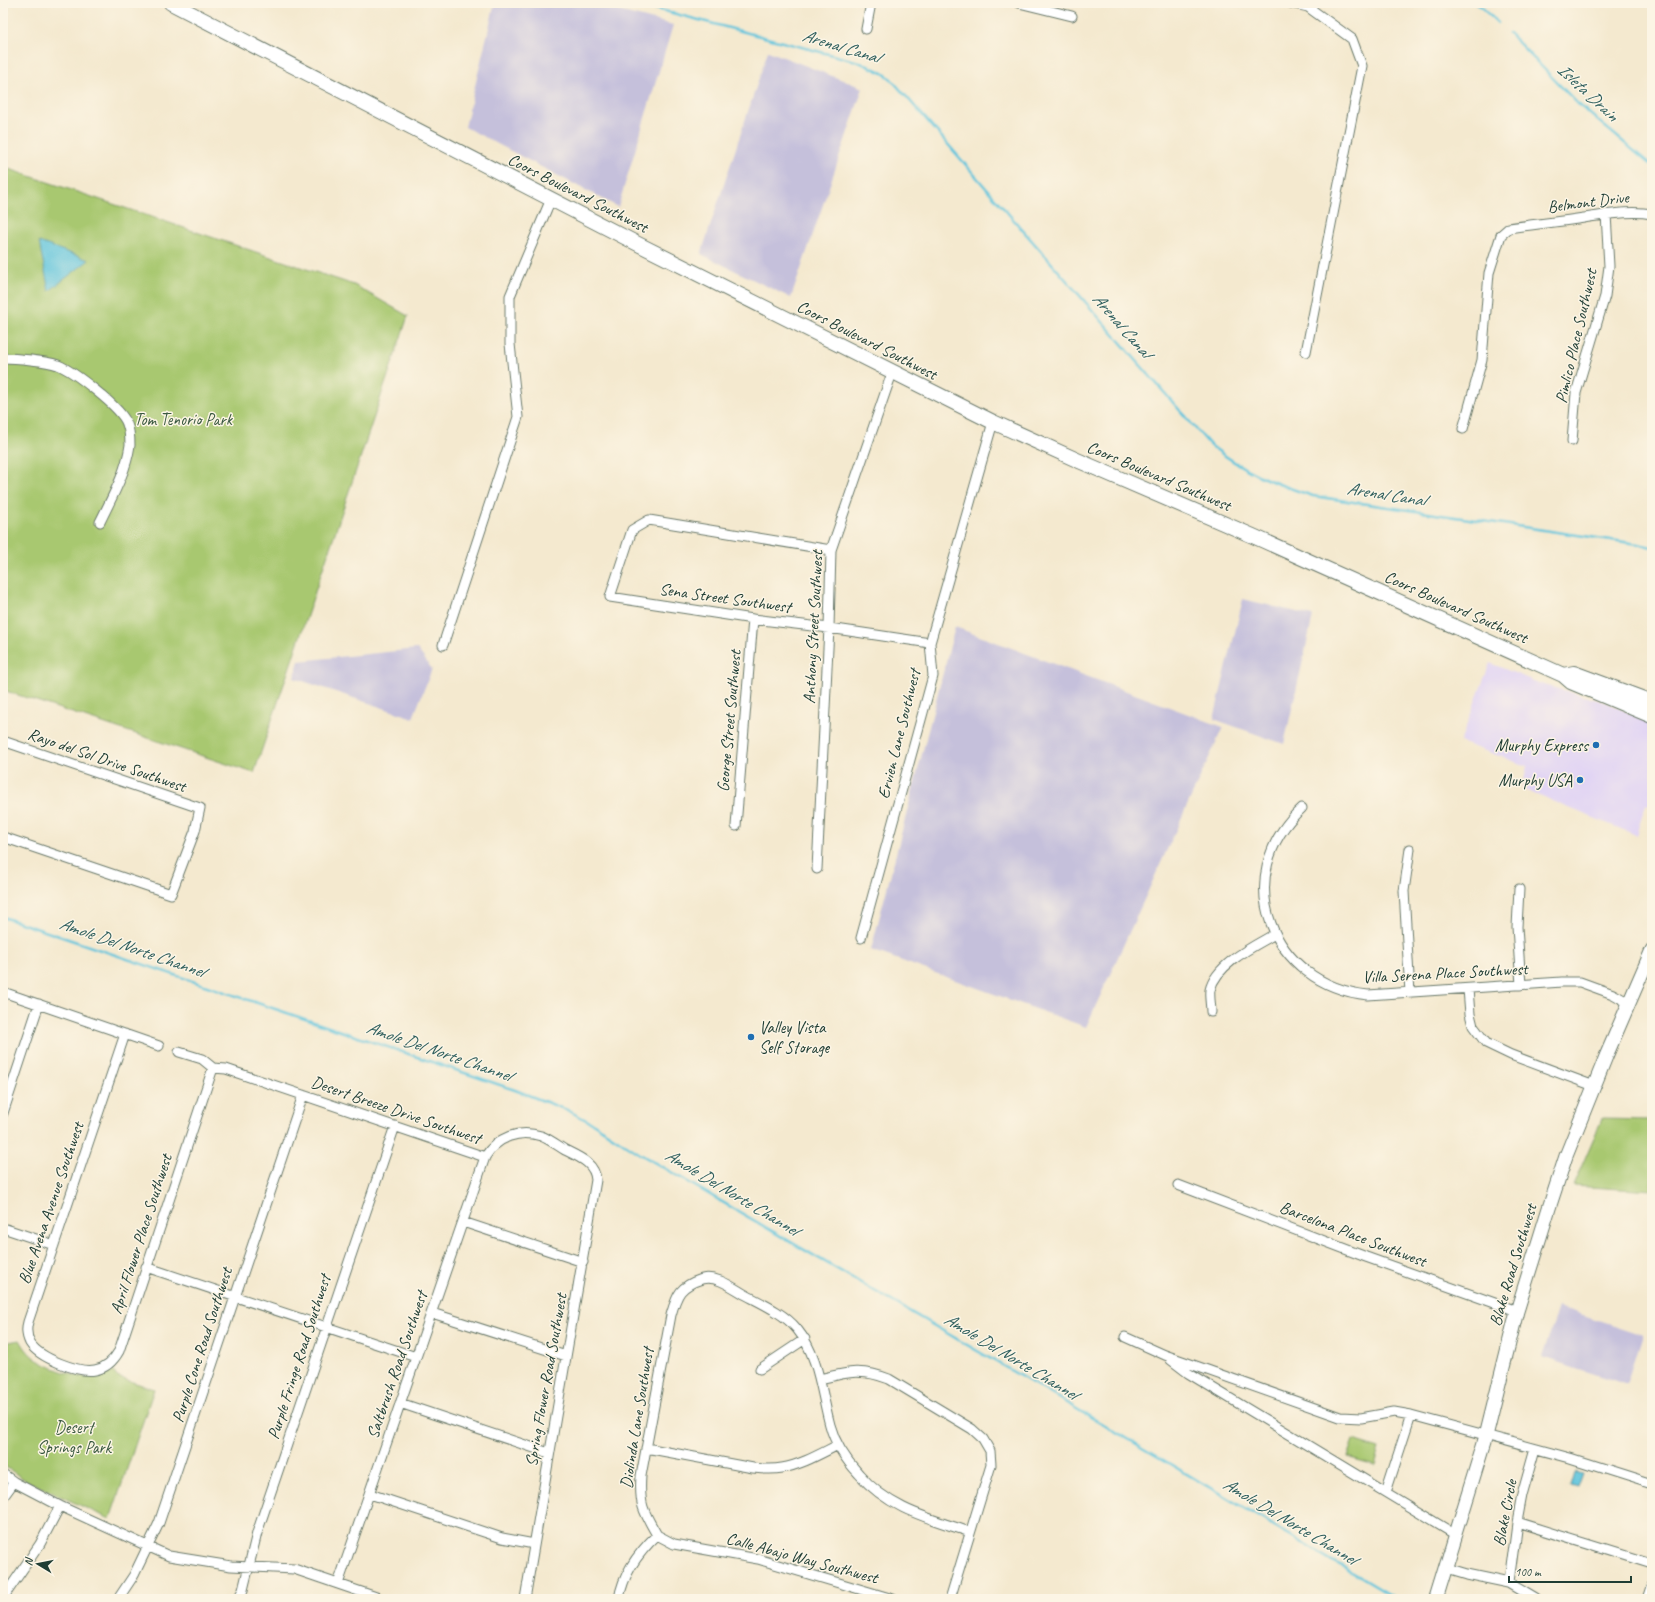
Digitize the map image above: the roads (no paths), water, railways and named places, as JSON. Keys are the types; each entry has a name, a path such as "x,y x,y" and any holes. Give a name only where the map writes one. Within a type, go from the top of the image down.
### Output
{"main road":[{"name":"Coors Boulevard Southwest","path":"171,3 892,373 993,422 1076,460 1253,536 1563,675 1571,682 1652,716"},
{"name":"Coors Boulevard Southwest","path":"1563,675 1574,672 1652,702"},
{"name":"Blake Road Southwest","path":"1436,1599 1486,1436 1517,1311 1564,1163 1594,1086 1652,950"}],"street":[{"path":"866,29 871,3"},
{"path":"1019,3 1072,16"},
{"path":"1290,3 1308,7 1352,39 1362,66 1306,352"},
{"path":"443,645 518,417 510,344 510,296 551,199"},
{"name":"Belmont Drive","path":"1463,429 1482,360 1490,273 1497,244 1501,235 1509,228 1606,214 1639,212 1652,214"},
{"name":"Pimlico Place Southwest","path":"1572,441 1576,393 1605,296 1609,266 1606,214"},
{"path":"3,358 58,365 84,380 116,410 127,423 130,444 123,474 100,522"},
{"name":"Anthony Street Southwest","path":"817,869 832,550 892,373"},
{"name":"Ervien Lane Southwest","path":"862,938 933,676 930,643 993,422"},
{"name":"Sena Street Southwest","path":"832,550 649,520 632,530 610,597 753,619 829,628 930,643"},
{"name":"George Street Southwest","path":"736,826 753,619"},
{"name":"Rayo del Sol Drive Southwest","path":"3,741 200,808 195,832 171,894 3,836"},
{"name":"Villa Serena Place Southwest","path":"1302,808 1290,819 1281,831 1270,857 1264,893 1267,910 1280,944 1296,963 1315,978 1334,988 1351,994 1368,996 1580,982 1613,994 1629,1003"},
{"path":"1410,849 1404,891 1410,993"},
{"path":"1519,889 1517,928 1521,985"},
{"path":"1211,1012 1210,992 1212,984 1219,975 1230,962 1275,934"},
{"path":"1468,989 1470,1014 1473,1026 1486,1043 1511,1055 1594,1086"},
{"path":"3,992 159,1046"},
{"path":"3,1113 39,1004"},
{"name":"Blue Avena Avenue Southwest","path":"64,1364 42,1355 35,1350 30,1344 26,1329 125,1034"},
{"name":"Desert Breeze Drive Southwest","path":"179,1052 202,1059 213,1068 226,1069 485,1156 496,1143 504,1138 525,1133 541,1136 586,1161 592,1168"},
{"name":"April Flower Place Southwest","path":"64,1364 83,1370 95,1370 105,1366 114,1359 119,1351 213,1068"},
{"name":"Purple Cone Road Southwest","path":"118,1599 134,1575 159,1523 303,1096"},
{"name":"Purple Fringe Road Southwest","path":"238,1599 243,1590 250,1566 257,1533 325,1328 395,1126"},
{"name":"Saltbrush Road Southwest","path":"338,1584 485,1156"},
{"name":"Spring Flower Road Southwest","path":"525,1599 596,1186 596,1175 592,1168"},
{"name":"Barcelona Place Southwest","path":"1178,1185 1366,1257 1517,1311"},
{"path":"463,1222 583,1262"},
{"path":"3,1228 54,1245"},
{"path":"146,1267 235,1296 325,1328 416,1357"},
{"name":"Diolinda Lane Southwest","path":"657,1535 644,1512 641,1503 640,1476 671,1315 675,1298 681,1289 692,1282 706,1278 719,1281 731,1286 785,1318 797,1328 804,1339"},
{"path":"432,1313 566,1356"},
{"path":"1125,1337 1165,1355 1340,1416 1361,1418 1394,1412 1411,1415 1570,1458 1652,1484"},
{"path":"760,1369 804,1339 811,1351 820,1379 830,1426 838,1445 866,1482 887,1500 912,1512 970,1532"},
{"path":"1165,1355 1188,1373 1386,1492 1456,1536"},
{"path":"820,1379 850,1372 876,1374 889,1379 972,1429 983,1439 990,1451 991,1465 950,1599"},
{"path":"400,1403 549,1453"},
{"path":"1386,1492 1411,1415"},
{"path":"646,1448 753,1468 768,1469 781,1468 794,1464 838,1445"},
{"name":"Blake Circle","path":"1509,1583 1522,1495 1535,1449"},
{"path":"3,1474 14,1482 60,1506 169,1556 232,1566 294,1570 382,1599"},
{"path":"3,1498 14,1482"},
{"path":"370,1494 502,1538 534,1544"},
{"path":"3,1598 40,1544 60,1506"},
{"path":"1517,1522 1652,1564"},
{"path":"619,1599 624,1579 638,1554 657,1535"},
{"name":"Calle Abajo Way Southwest","path":"657,1535 674,1544 758,1560 893,1599"},
{"path":"1446,1568 1466,1574 1509,1583 1536,1599"},
{"path":"1648,1599 1652,1587"}],"water":[{"path":"39,242 89,260 49,291"},
{"path":"1574,1472 1582,1474 1577,1488 1570,1486"}],"waterway":[{"name":"Arenal Canal","path":"634,3 859,62 883,73 891,79 1210,445 1247,470 1313,496 1652,547"},
{"name":"Isleta Drain","path":"1477,3 1498,23"},
{"name":"Isleta Drain","path":"1509,33 1578,104 1652,166"},
{"name":"Amole Del Norte Channel","path":"3,917 515,1090 567,1110 594,1124 640,1154 1123,1436 1397,1599"}],"place":[{"name":"Murphy Express","path":"1596,745"},
{"name":"Murphy USA","path":"1580,780"},
{"name":"Valley Vista Self Storage","path":"751,1037"}],"park label":[{"name":"Tom Tenorio Park","path":"183,419"},
{"name":"Desert Springs Park","path":"74,1437"}]}
